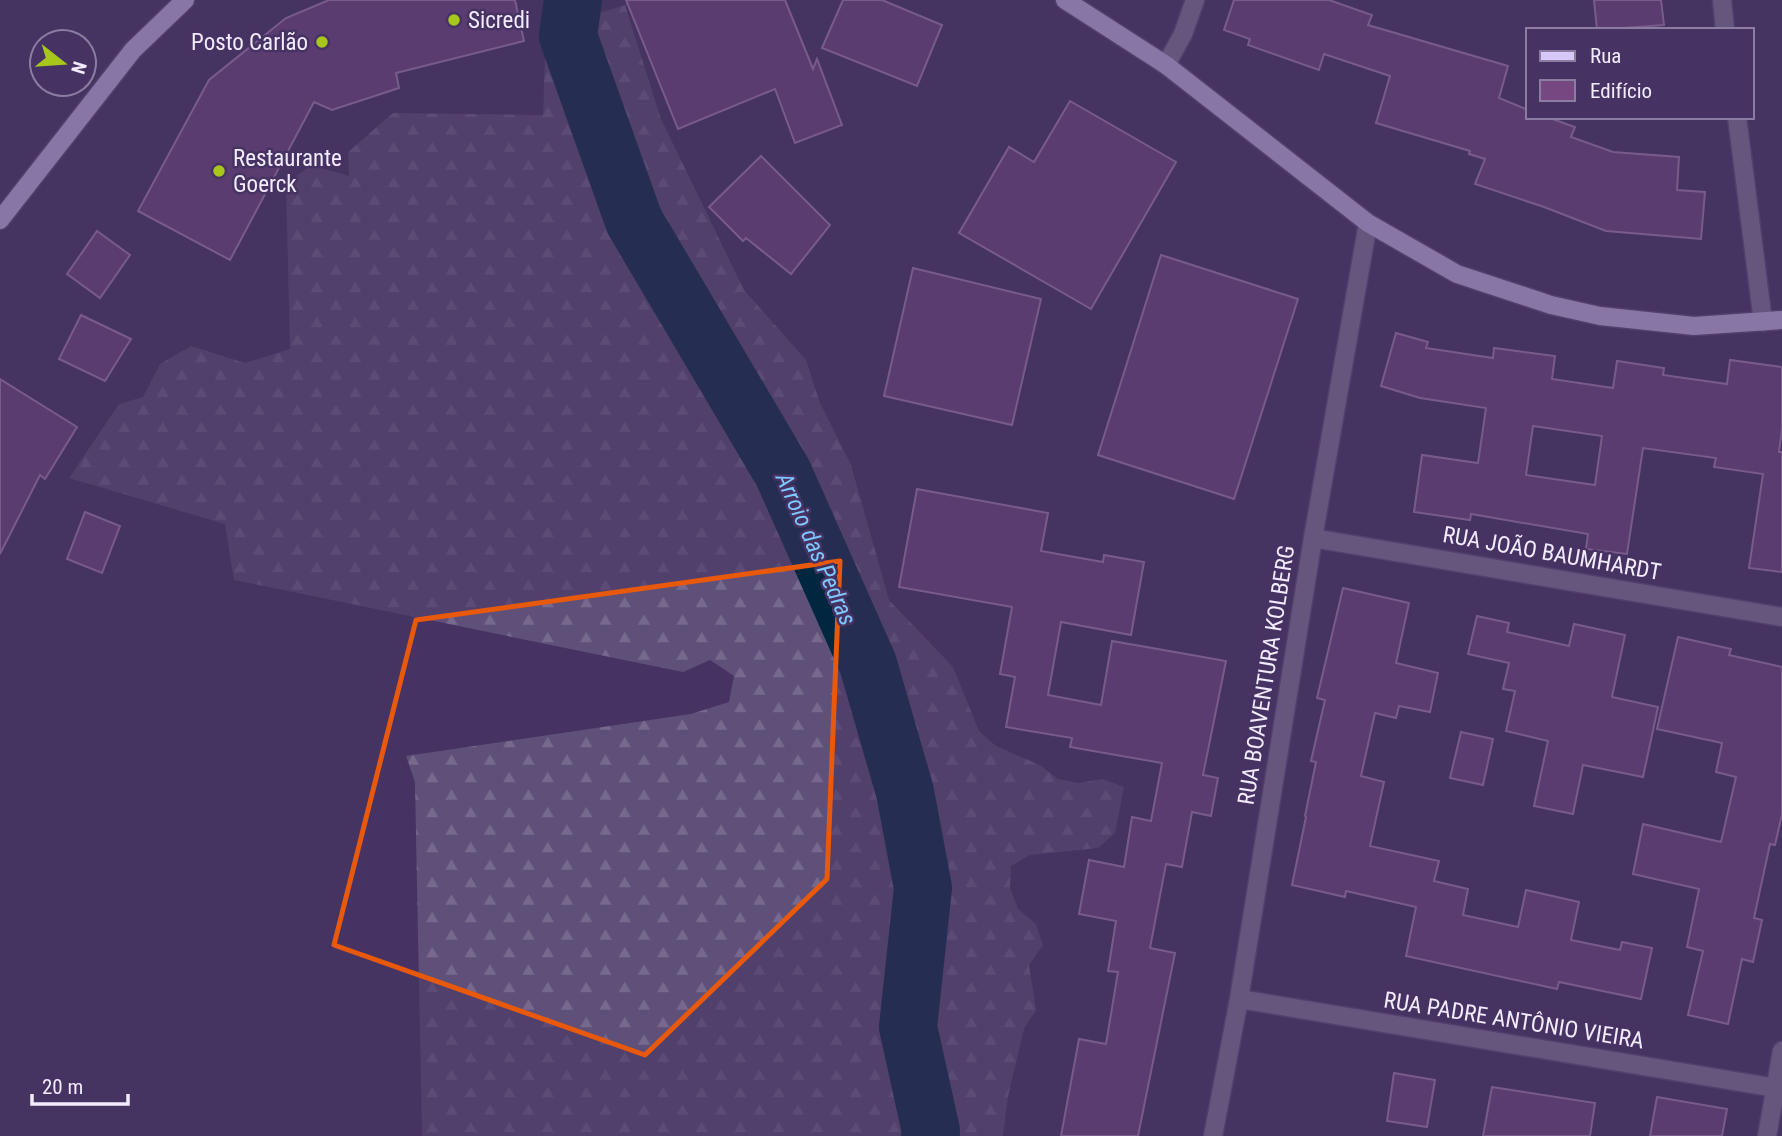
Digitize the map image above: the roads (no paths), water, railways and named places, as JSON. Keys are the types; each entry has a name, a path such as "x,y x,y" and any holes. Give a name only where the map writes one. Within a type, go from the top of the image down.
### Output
{"main road":[{"path":"0,220 133,50 186,0"},
{"path":"1065,0 1166,65 1368,223 1457,274 1551,305 1600,316 1681,325 1782,320"}],"street":[{"path":"1166,65 1183,34 1195,0"},
{"path":"1722,0 1726,28"},
{"path":"1737,119 1763,322"},
{"name":"RUA BOAVENTURA KOLBERG","path":"1213,1136 1368,223"},
{"name":"RUA JOÃO BAUMHARDT","path":"1313,538 1782,617"},
{"name":"RUA PADRE ANTÔNIO VIEIRA","path":"1238,999 1779,1088"},
{"path":"1768,1136 1779,1088 1782,1051"}],"waterway":[{"name":"Arroio das Pedras","path":"573,0 568,36 634,221 783,473 868,664 905,792 923,888 908,1027 930,1136"}],"place":[{"name":"Sicredi","path":"454,20"},
{"name":"Posto Carlão","path":"322,42"},
{"name":"Restaurante Goerck","path":"219,171"}]}
